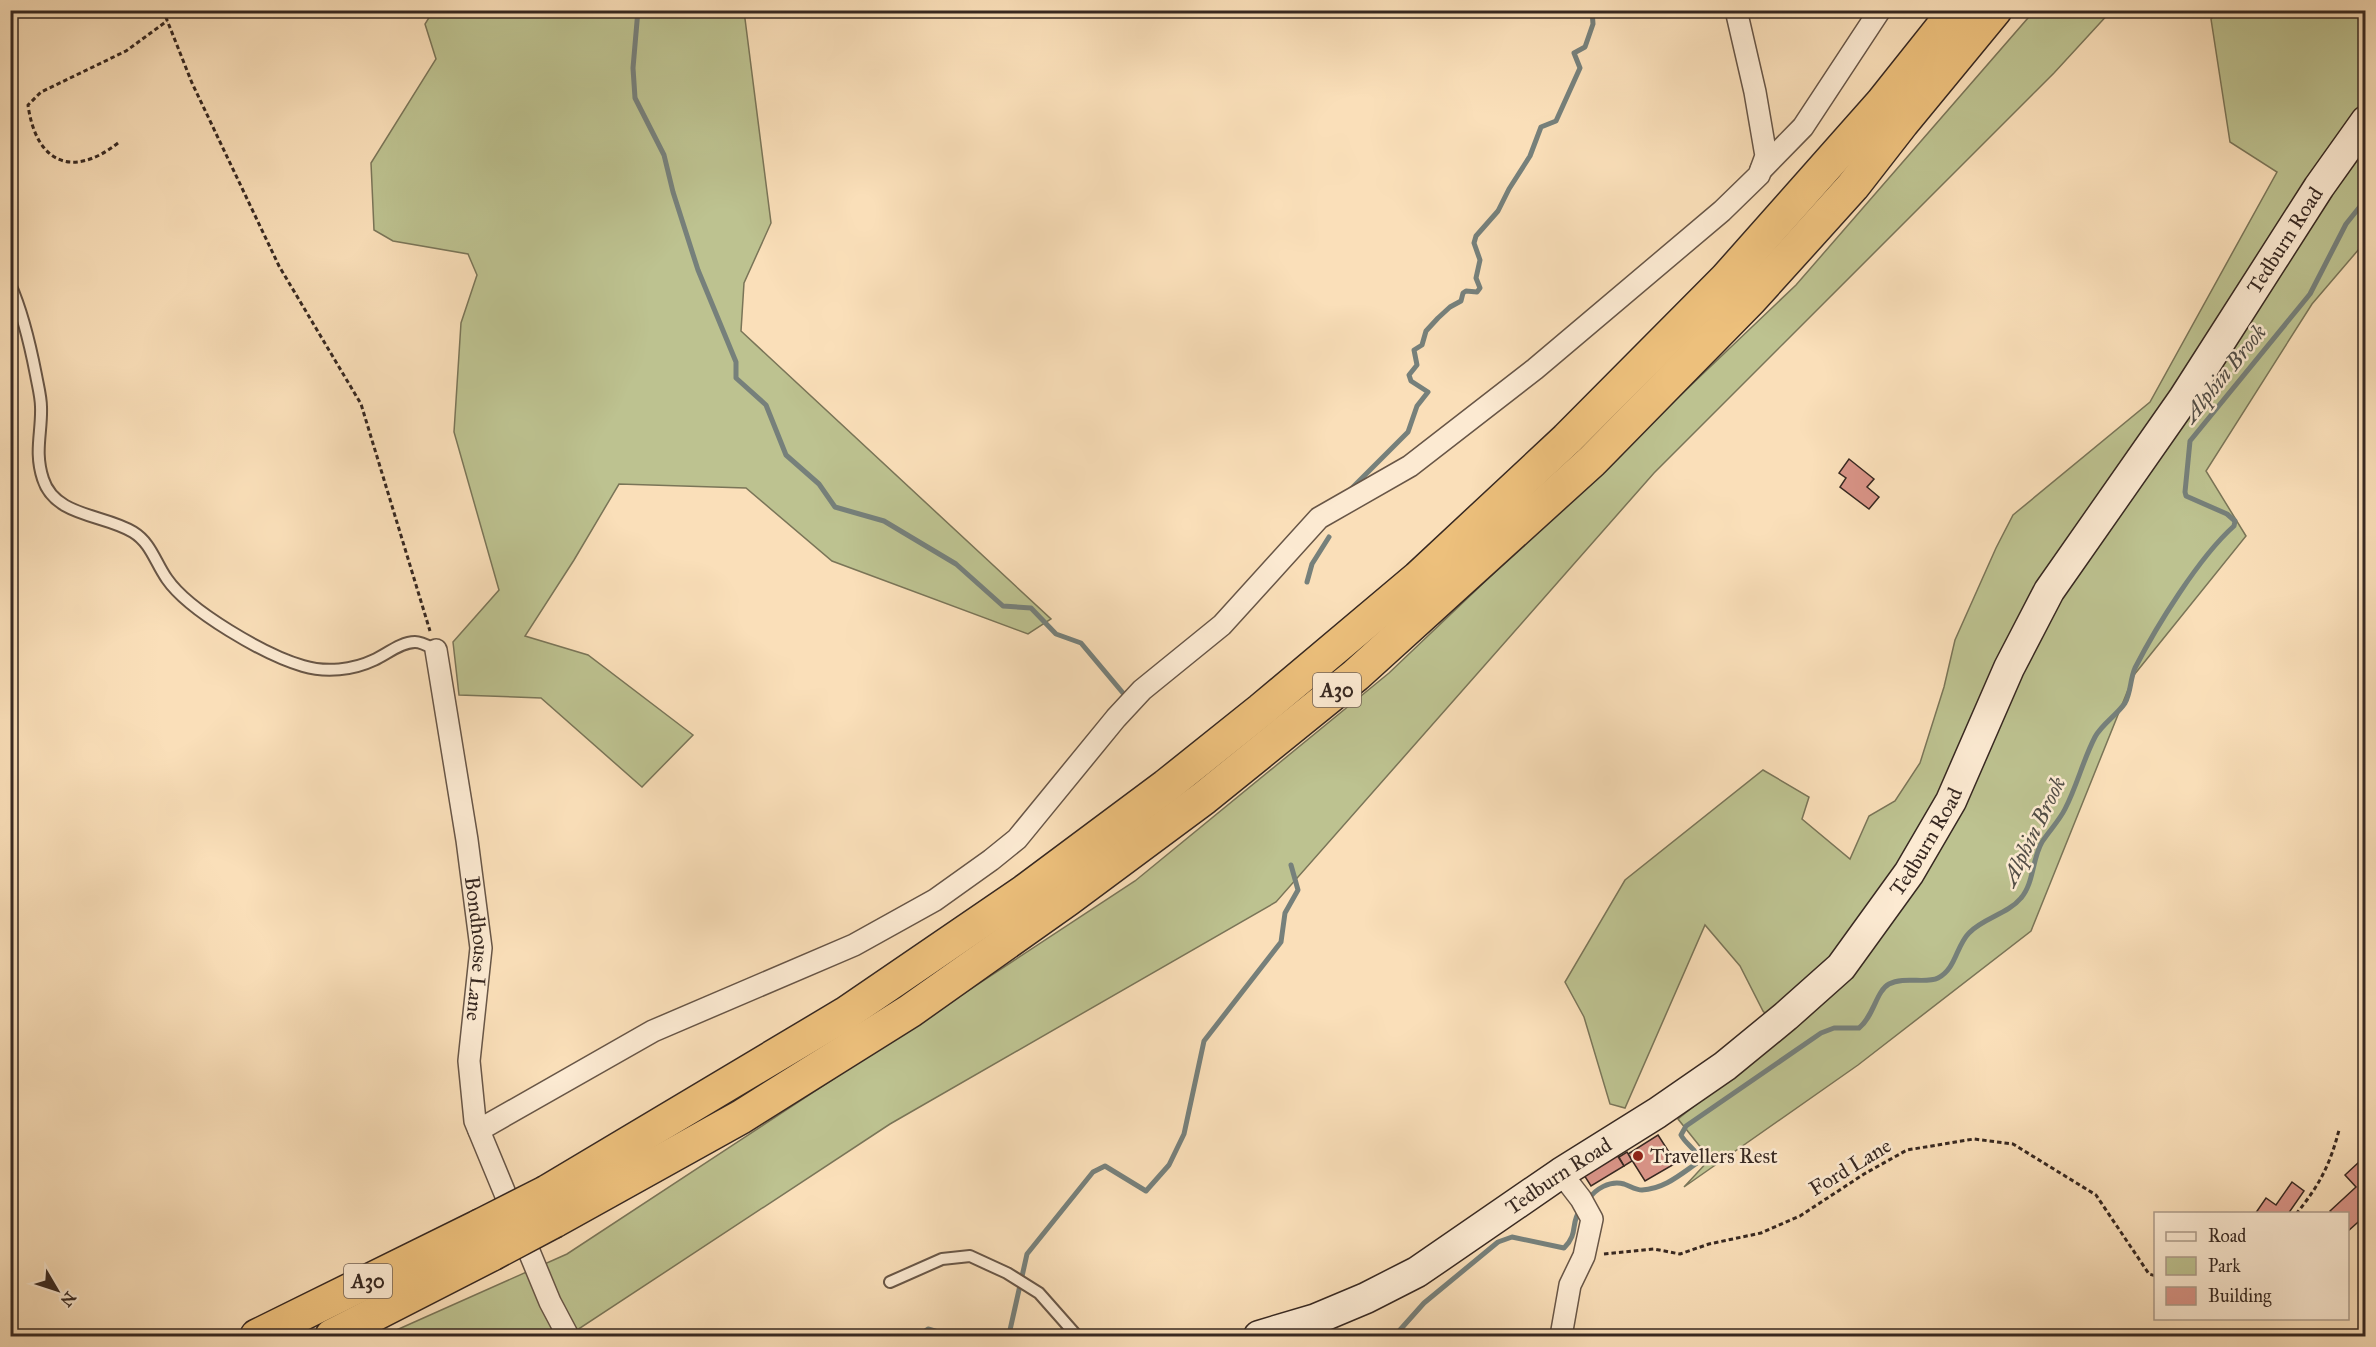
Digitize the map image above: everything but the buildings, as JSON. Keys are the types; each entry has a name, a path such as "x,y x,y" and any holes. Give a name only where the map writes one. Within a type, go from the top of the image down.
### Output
{"highway":[{"name":"A30","path":"551,1207 845,1014 1025,891 1166,786 1261,710 1418,578 1566,439 1709,296 1882,104 1956,10"},
{"name":"A30","path":"257,1336 486,1240 741,1118 909,1011 1068,899 1204,798 1356,675 1592,461 1750,300 1854,186 1902,123 1995,10"},
{"name":"A30","path":"332,1336 486,1240"}],"street":[{"path":"479,1130 653,1031 854,945 935,900 991,860 1017,839 1116,718 1142,690 1222,625 1319,518 1410,466 1534,369 1722,211 1759,175 1766,156 1755,92 1736,10"},
{"path":"1761,170 1803,127 1880,10"},
{"name":"Tedburn Road","path":"1259,1336 1316,1319 1366,1298 1417,1272 1561,1173 1657,1113 1725,1066 1841,967 1909,873 1951,801 2008,668 2049,591 2184,398 2319,188 2366,121"},
{"name":"Bondhouse Lane","path":"436,650 467,840 481,948 469,1061 475,1121 550,1302 568,1336"},
{"path":"1561,1173 1581,1199 1592,1219 1584,1256 1570,1285 1561,1336"}],"lane":[{"path":"10,284 23,319 41,407 38,436 42,478 48,492 56,500 68,507 131,531 143,540 167,579 186,601 258,646 304,667 328,670 351,667 373,661 397,648 415,642 436,650"},
{"path":"890,1282 942,1259 970,1256 1007,1273 1039,1293 1077,1336"}],"path":[{"path":"163,10 192,83 279,266 361,404 436,650"},
{"path":"118,143 93,159 78,163 65,163 48,153 37,137 28,105 41,92 126,51 167,21"},
{"path":"2298,1212 2316,1190 2331,1161 2339,1130"},
{"name":"Ford Lane","path":"1584,1256 1654,1249 1680,1254 1709,1244 1761,1233 1800,1216 1864,1174 1907,1150 1974,1139 2013,1144 2096,1195 2149,1274 2154,1275"}],"green space":[{"path":"433,11 744,11 771,223 744,283 741,331 1051,619 1028,634 832,561 746,488 619,484 525,636 588,655 693,735 642,787 541,698 459,695 453,642 499,590 454,432 461,323 477,275 468,254 393,241 374,230 371,163 436,59 425,24"},
{"path":"2034,11 2111,11 2054,73 1654,473 1276,902 890,1124 568,1336 383,1336 567,1254 1135,881 1389,673 1796,285"},
{"path":"2219,11 2365,11 2365,242 2312,304 2206,471 2246,536 2134,675 2031,931 1858,1065 1684,1187 1710,1159 1678,1119 1784,1034 1763,1011 1740,966 1705,925 1625,1108 1610,1104 1584,1017 1565,982 1625,880 1763,770 1809,797 1802,819 1850,859 1869,816 1895,801 1920,763 1944,687 1955,640 2013,515 2150,402 2277,172 2230,142 2211,19"}],"waterway":[{"path":"638,10 633,68 635,98 664,155 673,192 698,270 736,362 736,378 766,405 786,455 819,484 835,507 884,521 956,564 1003,606 1031,608 1056,634 1081,643 1123,693"},
{"path":"1350,490 1408,432 1417,406 1428,392 1411,381 1409,375 1417,365 1414,350 1422,345 1426,331 1438,318 1461,301 1463,293 1477,292 1480,288 1476,278 1480,260 1474,243 1476,236 1498,211 1530,156 1541,127 1556,121 1580,68 1574,53 1585,47 1593,24 1592,10"},
{"name":"Alphin Brook","path":"1588,1200 1595,1192 1608,1184 1619,1183 1640,1190 1650,1189 1666,1184 1680,1175 1700,1161 1681,1135 1686,1126 1821,1033 1834,1028 1859,1028 1868,1017 1881,992 1889,984 1901,981 1933,980 1944,974 1969,933 2021,898 2028,885 2042,842 2065,809 2095,737 2125,703 2135,668 2154,633 2193,574 2234,526 2235,521 2227,514 2186,496 2190,441 2310,294 2346,224 2366,199"},
{"path":"1307,582 1312,564 1329,537"},
{"path":"1011,1336 1010,1330 1027,1254 1093,1172 1105,1166 1146,1191 1169,1165 1184,1134 1204,1041 1281,942 1285,913 1298,890 1291,865"},
{"name":"Alphin Brook","path":"1391,1336 1399,1331 1424,1303 1498,1242 1512,1237 1564,1248 1569,1243 1580,1210"},
{"name":"Alphin Brook","path":"918,1336 928,1329 935,1331 939,1336"}],"place":[{"name":"Travellers Rest","path":"1638,1156"}]}
